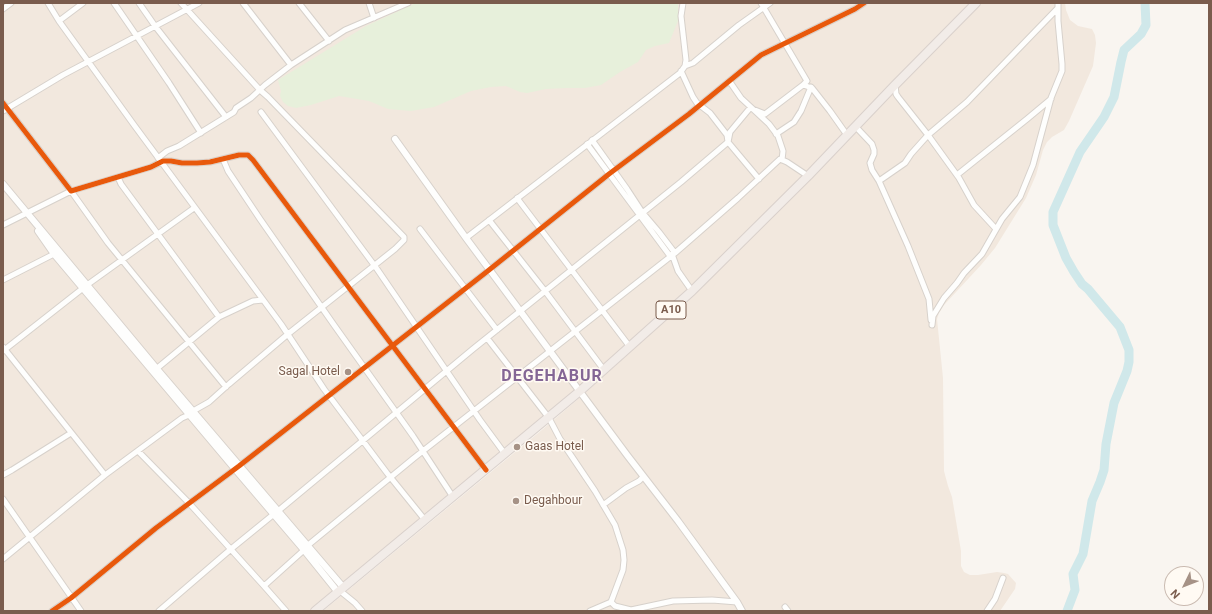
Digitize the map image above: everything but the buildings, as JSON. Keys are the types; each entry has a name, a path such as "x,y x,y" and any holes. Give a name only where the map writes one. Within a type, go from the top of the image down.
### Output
{"highway":[{"name":"A10","path":"315,611 549,418 692,291 808,176 976,3"}],"street":[{"path":"3,9 11,3"},
{"path":"48,3 59,21 159,160 288,334 329,395 425,520"},
{"path":"59,21 83,3"},
{"path":"114,3 201,133"},
{"path":"140,3 155,26 226,118"},
{"path":"3,559 105,475 182,418 209,402 288,334 395,249 404,240 403,235 260,90 181,3"},
{"path":"5,110 63,75 199,3"},
{"path":"244,3 291,65"},
{"path":"299,3 329,41"},
{"path":"369,3 374,18"},
{"path":"159,160 167,151 179,146 226,118 234,112 236,108 291,65 345,30 408,3"},
{"path":"466,238 681,72 685,66 686,60 681,16 683,3"},
{"path":"685,66 693,63 763,5 770,3"},
{"path":"52,611 71,598 188,503 237,468 614,170 700,106 761,55 786,44 864,3"},
{"path":"855,126 872,144 874,154 870,163 872,170 879,181 908,246 929,298 932,325 933,316 944,298 957,284 964,273 982,254 1002,219 1020,197 1033,165 1051,98 1062,71 1057,9 1058,3"},
{"path":"750,108 765,114 807,81 763,5"},
{"path":"879,181 905,163 910,154 928,135 967,102 1057,9"},
{"path":"681,72 693,97 700,106 710,113 727,135 728,142 759,179"},
{"path":"730,82 738,95 750,108 769,124 776,134 782,144 782,160"},
{"path":"803,85 811,88 830,110 847,135"},
{"path":"895,85 896,94 898,97 957,175 974,205 996,229"},
{"path":"776,134 794,122 801,111 811,88"},
{"path":"957,175 1051,98"},
{"path":"3,103 5,110 71,191 108,243 226,387"},
{"path":"159,611 231,549 446,371 681,182 728,142 730,132 750,108"},
{"path":"261,112 374,266 505,454"},
{"path":"394,139 489,270 643,477 678,521 742,611"},
{"path":"592,140 627,189 654,236 672,254"},
{"path":"587,144 622,192 659,232 672,254 678,271 692,291"},
{"path":"3,224 71,191 118,176 159,160 189,164 210,162 242,154 248,155 486,470"},
{"path":"223,159 228,170 321,307 397,413 453,497"},
{"path":"264,586 306,548 391,477 672,254 738,198 780,159 782,160"},
{"path":"782,160 808,176"},
{"path":"118,176 121,184 219,316"},
{"path":"3,184 85,287 237,468 340,589 362,611"},
{"path":"3,188 25,213 54,254 85,287"},
{"path":"622,192 627,189"},
{"path":"517,198 630,347"},
{"path":"105,475 4,349 85,287 194,208"},
{"path":"489,220 545,291 604,370"},
{"path":"420,229 497,330"},
{"path":"654,236 659,232"},
{"path":"3,280 54,254"},
{"path":"155,370 219,316 253,301 262,300"},
{"path":"487,338 549,418 560,439 595,491 615,525 620,537 624,555 622,570 611,602 590,611"},
{"path":"3,475 71,433"},
{"path":"138,452 231,549 286,611"},
{"path":"603,505 643,477"},
{"path":"3,499 81,611"},
{"path":"988,611 995,599 1003,578"},
{"path":"611,602 615,606 630,610 673,601 712,600 737,602"}],"shaded area":[{"path":"3,3 971,3 773,208 690,288 578,389 310,611 3,611"},
{"path":"981,3 1065,3 1070,20 1078,26 1092,29 1095,35 1096,43 1093,66 1069,121 1064,130 1052,137 1047,142 1043,150 1036,175 1026,198 995,248 944,305 937,319 943,378 944,471 952,497 961,551 961,566 964,572 970,575 997,572 1008,574 1016,583 1015,589 1000,611 323,611 543,429 584,394 674,312 723,265"}],"green space":[{"path":"416,3 678,3 678,21 669,43 655,46 646,50 638,62 601,85 585,88 546,89 527,93 520,92 506,86 491,87 471,91 434,107 411,111 388,109 369,101 339,96 296,108 288,106 283,102 280,96 281,91 278,80 366,26"}],"waterway":[{"path":"1067,611 1075,590 1073,574 1083,554 1092,501 1104,470 1106,444 1114,403 1127,371 1129,350 1120,327 1082,284 1066,258 1053,225 1053,212 1080,152 1104,117 1114,97 1124,50 1141,34 1146,25 1145,3"}],"cycle path":[{"path":"52,611 71,598 156,528 239,466 609,174 689,114 761,55 855,9 864,3"},
{"path":"3,103 71,191 151,167 163,161 197,163 210,162 239,155 248,155 486,470"}],"place":[{"name":"Sagal Hotel","path":"348,372"},
{"name":"Gaas Hotel","path":"517,447"},
{"name":"Degahbour","path":"516,501"}],"district":[{"name":"DEGEHABUR","path":"552,377"}]}
